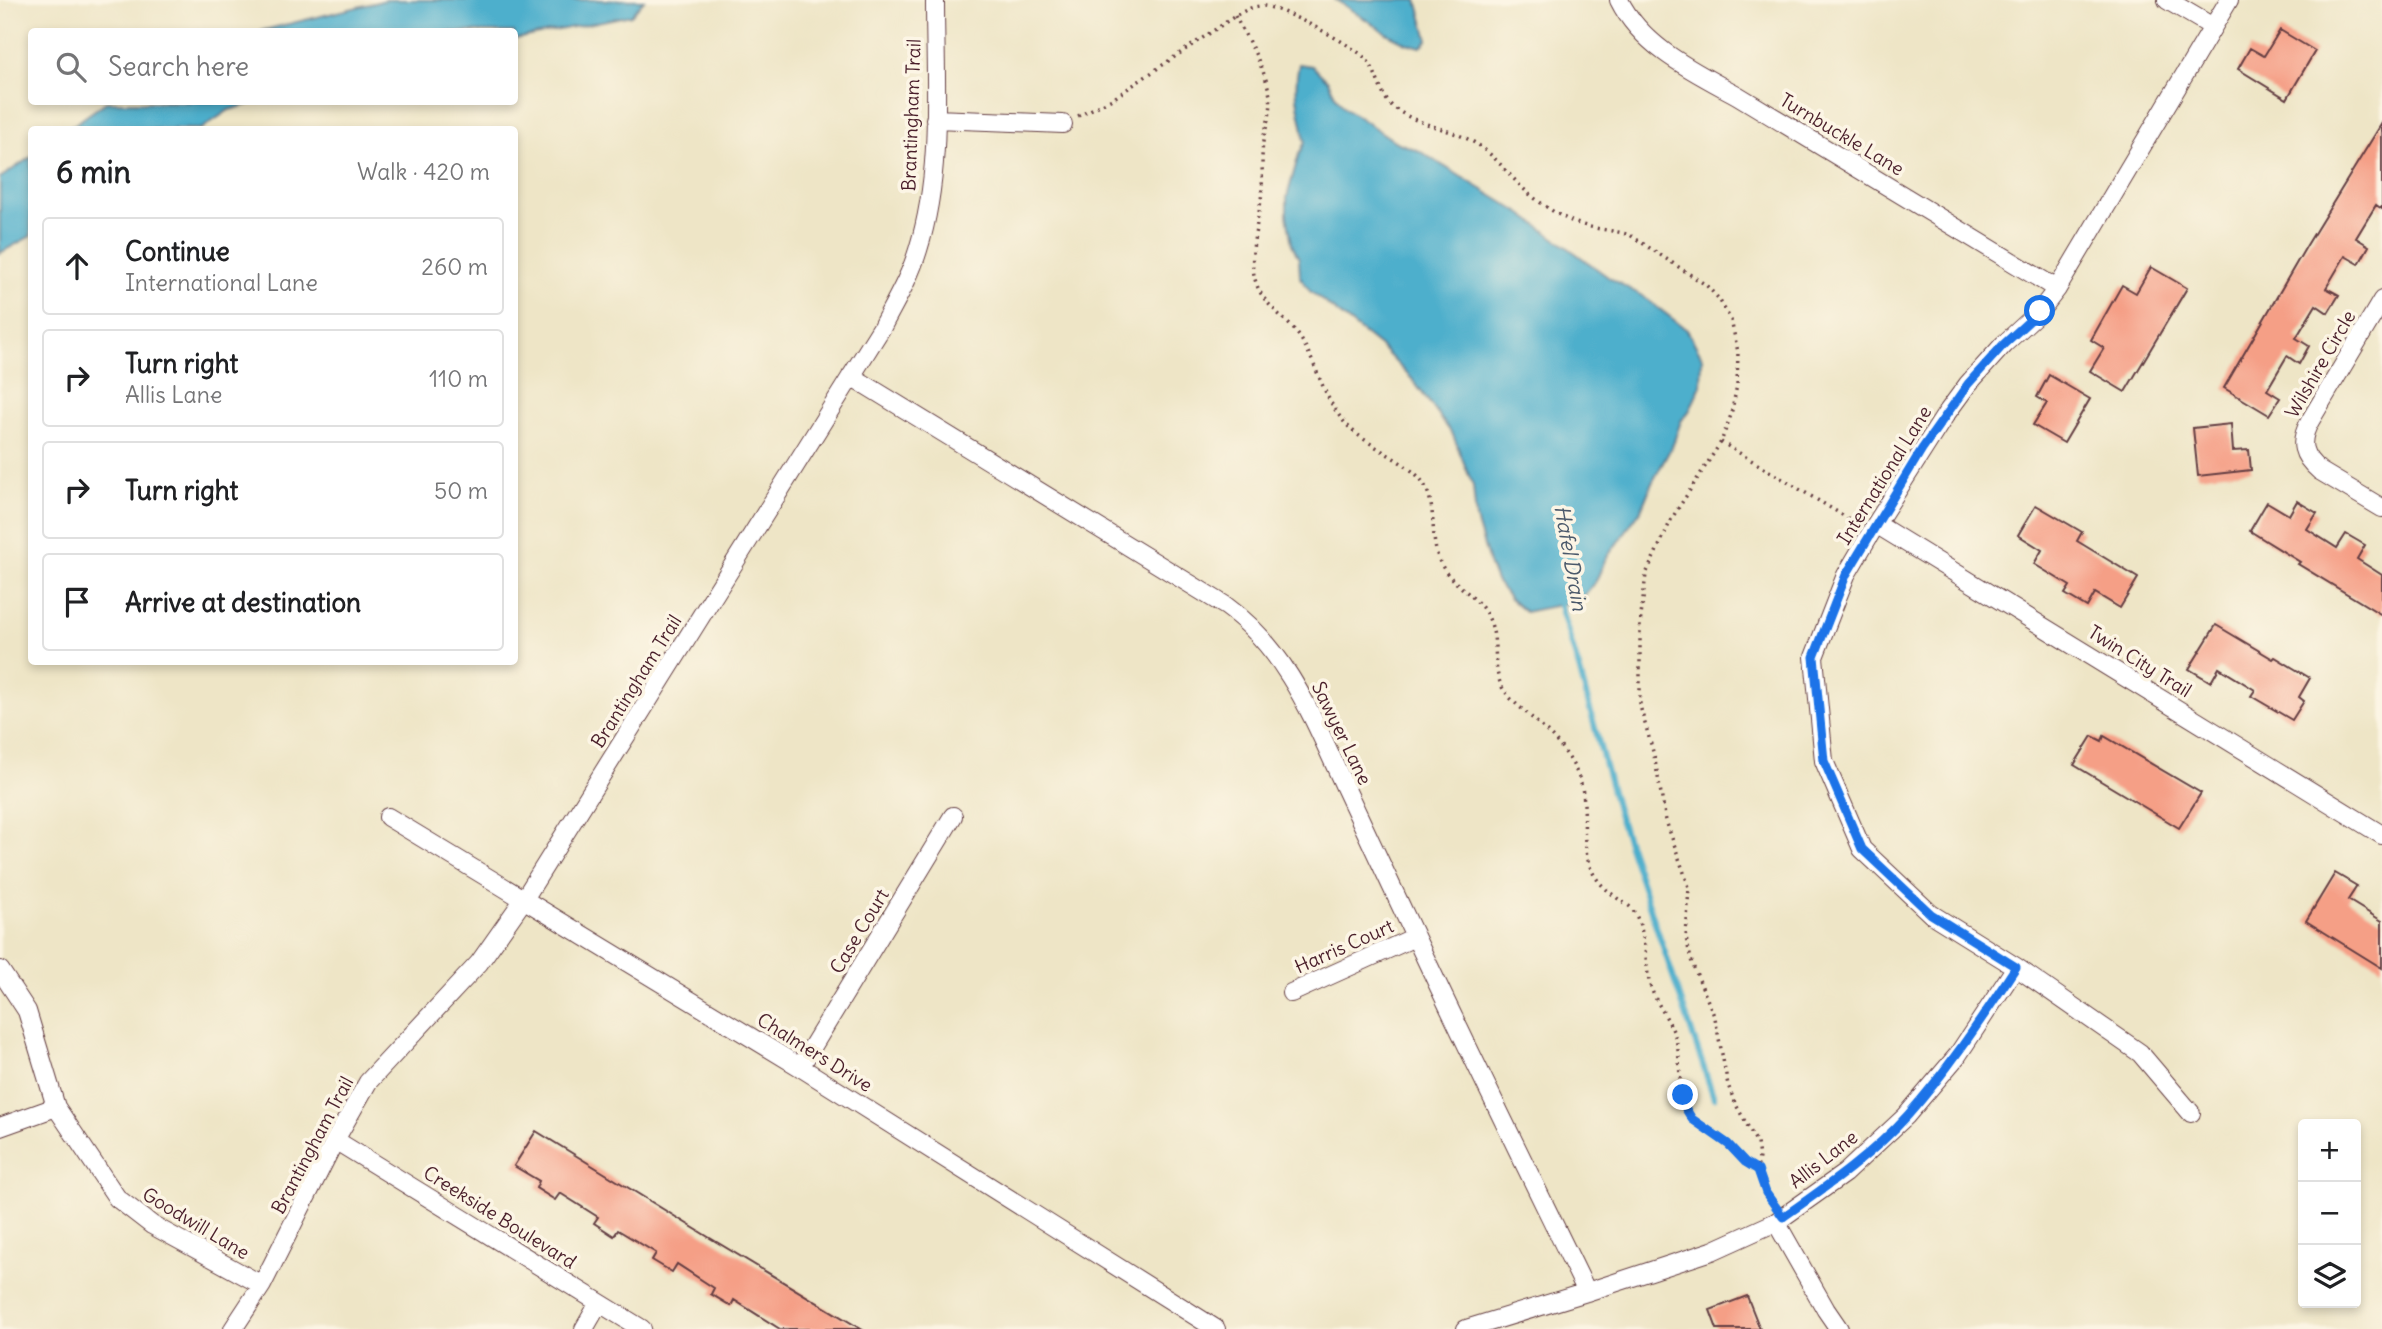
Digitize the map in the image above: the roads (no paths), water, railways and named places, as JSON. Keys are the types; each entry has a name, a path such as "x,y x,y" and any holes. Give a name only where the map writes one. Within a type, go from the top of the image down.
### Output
{"street":[{"name":"Brantingham Trail","path":"233,1329 262,1285 335,1140 368,1082 479,964 524,899 893,307 918,252 934,177 935,0"},
{"name":"Turnbuckle Lane","path":"1619,0 1624,10 1651,41 1682,66 1737,95 2057,289"},
{"path":"2167,0 2213,27"},
{"name":"International Lane","path":"2191,1113 2140,1053 2016,967 1931,914 1862,849 1824,761 1814,657 1846,575 1922,449 1968,384 2004,344 2040,311 2057,289 2229,0"},
{"path":"935,119 1063,124"},
{"name":"Wilshire Circle","path":"2382,300 2306,429 2302,444 2312,464 2320,471 2382,508"},
{"name":"Sawyer Lane","path":"851,376 1226,606 1249,623 1270,648 1292,679 1316,726 1587,1292"},
{"name":"Twin City Trail","path":"1874,528 2382,835"},
{"name":"Case Court","path":"800,1067 953,816"},
{"name":"Chalmers Drive","path":"388,817 800,1067 1216,1329"},
{"name":"Harris Court","path":"1291,993 1415,937"},
{"name":"Allis Lane","path":"1466,1329 1712,1251 1779,1219 1845,1173 1906,1116 1957,1056 2016,967"},
{"name":"Goodwill Lane","path":"0,970 27,1011 55,1107 117,1198 152,1225 262,1285"},
{"path":"0,1127 55,1107"},
{"name":"Creekside Boulevard","path":"335,1140 642,1329"},
{"path":"1779,1219 1826,1310 1839,1329"},
{"path":"584,1329 599,1303"}],"water":[{"path":"386,0 644,0 631,15 518,38 518,28 272,28"},
{"path":"1336,0 1417,0 1428,39 1421,47 1406,43"},
{"path":"1299,64 1312,66 1328,81 1345,108 1396,142 1419,151 1522,214 1608,277 1644,297 1687,330 1702,357 1701,385 1690,410 1681,421 1673,444 1641,510 1605,560 1596,581 1582,598 1525,612 1510,599 1496,581 1489,563 1476,519 1473,486 1453,435 1412,379 1382,348 1310,291 1300,276 1299,259 1292,244 1287,215 1287,197 1305,142 1297,94"},
{"path":"102,105 246,105 229,110 205,126 72,126"},
{"path":"28,159 28,238 0,253 0,178"}],"waterway":[{"name":"Hafel Drain","path":"1558,599 1617,810 1714,1098"}]}
